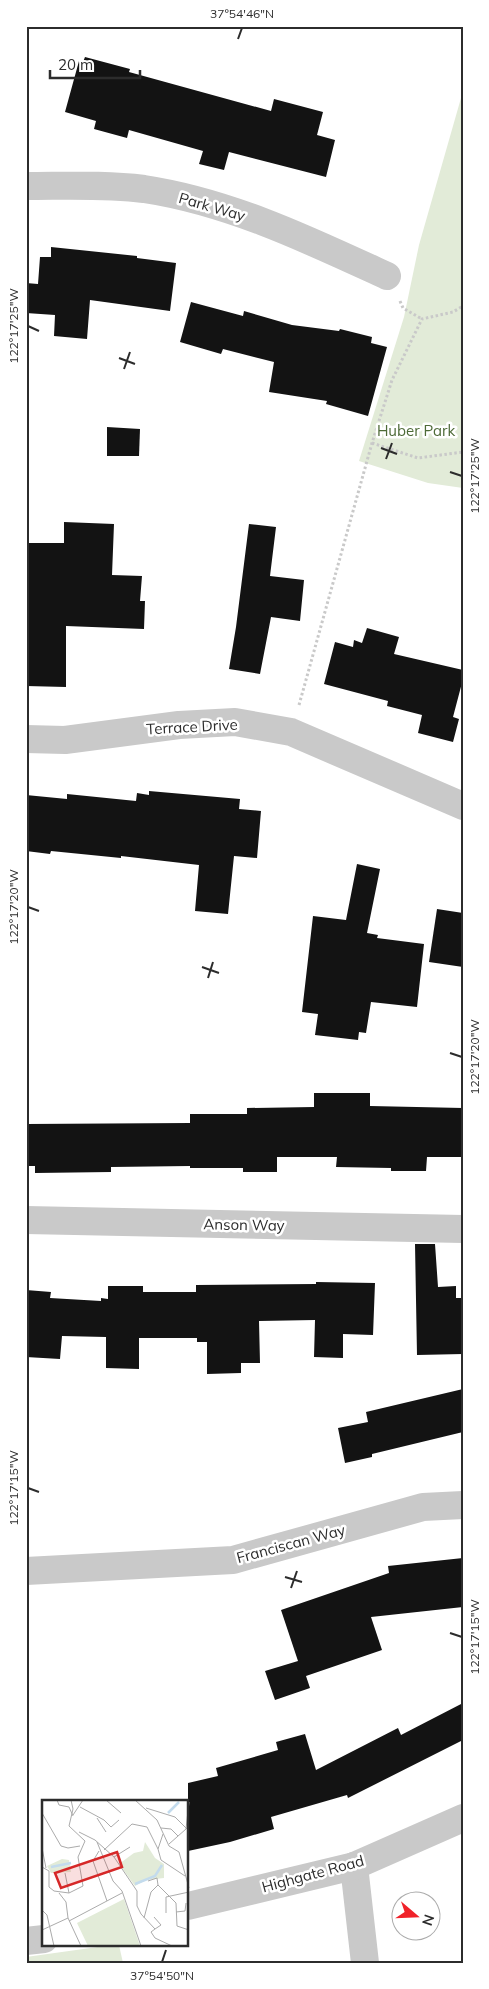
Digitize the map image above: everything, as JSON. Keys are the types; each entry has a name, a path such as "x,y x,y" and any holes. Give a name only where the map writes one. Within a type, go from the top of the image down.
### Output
{"street":[{"name":"Park Way","path":"26,186 89,186 143,189 197,200 311,241 387,276"},
{"name":"Terrace Drive","path":"26,739 65,740 179,725 235,722 291,732 463,806"},
{"name":"Anson Way","path":"26,1220 463,1229"},
{"name":"Franciscan Way","path":"26,1571 233,1560 423,1507 463,1506"},
{"name":"Highgate Road","path":"189,1906 354,1866 463,1818"},
{"path":"354,1866 365,1963"},
{"path":"26,1941 42,1939"}],"path":[{"path":"403,308 422,319 453,312 463,306"},
{"path":"291,732 372,443 392,380 422,319"},
{"path":"372,443 418,458 463,452"}],"green space":[{"name":"Huber Park","path":"463,91 463,488 428,483 359,461 404,317 419,245"},
{"path":"105,1946 119,1946 123,1963 26,1963 26,1957"}],"building":[{"path":"85,57 130,69 129,72 271,111 274,99 323,112 317,135 335,140 326,177 229,152 224,170 199,164 203,151 129,130 127,138 94,129 96,121 65,112 79,61 83,62"},
{"path":"51,247 137,256 137,258 176,263 170,311 90,300 87,339 54,336 55,315 26,313 26,283 38,284 40,257 51,257"},
{"path":"191,302 243,316 244,311 292,325 339,331 340,329 372,337 371,343 387,347 368,416 326,404 327,401 269,392 274,362 223,349 221,354 180,342"},
{"path":"107,427 140,429 139,456 107,456"},
{"path":"64,522 114,524 112,575 142,576 140,601 145,601 144,629 66,626 66,687 26,686 26,543 64,543"},
{"path":"249,524 276,527 270,576 304,580 300,621 271,617 260,674 229,669"},
{"path":"367,628 399,637 394,654 463,670 463,679 453,717 459,719 453,742 418,733 422,715 387,706 388,701 324,684 335,642 353,647 354,640 362,643"},
{"path":"149,791 240,799 239,809 261,811 257,858 234,856 228,914 195,911 199,865 121,856 121,858 51,851 50,854 26,851 26,795 67,799 67,794 136,801 137,793 149,795"},
{"path":"357,864 380,869 367,933 378,935 377,938 424,944 417,1007 371,1002 366,1033 359,1032 358,1040 315,1035 318,1014 302,1012 313,916 346,920"},
{"path":"437,909 463,913 463,967 429,962"},
{"path":"314,1093 370,1093 370,1106 463,1108 463,1157 427,1157 426,1171 391,1171 391,1168 336,1167 337,1157 277,1157 277,1172 243,1172 243,1168 190,1168 190,1166 111,1167 111,1172 35,1173 35,1166 26,1166 26,1124 190,1123 190,1114 247,1114 247,1108 314,1107"},
{"path":"415,1244 435,1244 438,1287 456,1286 456,1298 462,1298 463,1354 417,1355"},
{"path":"316,1282 375,1283 373,1335 343,1334 343,1358 314,1357 315,1320 259,1321 260,1363 241,1363 241,1373 207,1374 207,1342 197,1342 197,1338 139,1338 139,1369 106,1368 106,1337 62,1336 60,1359 26,1357 26,1290 51,1292 50,1298 101,1301 101,1298 108,1299 108,1286 143,1286 143,1292 196,1292 196,1285 316,1284"},
{"path":"463,1389 463,1432 372,1454 372,1457 345,1463 338,1428 368,1422 366,1412"},
{"path":"463,1558 463,1607 371,1617 382,1650 306,1676 310,1688 275,1700 265,1671 298,1661 281,1610 389,1573 388,1566"},
{"path":"463,1703 463,1740 348,1798 347,1795 271,1817 274,1829 230,1842 189,1851 188,1783 218,1776 216,1768 278,1750 276,1742 305,1734 316,1770 398,1728 401,1735"}]}
